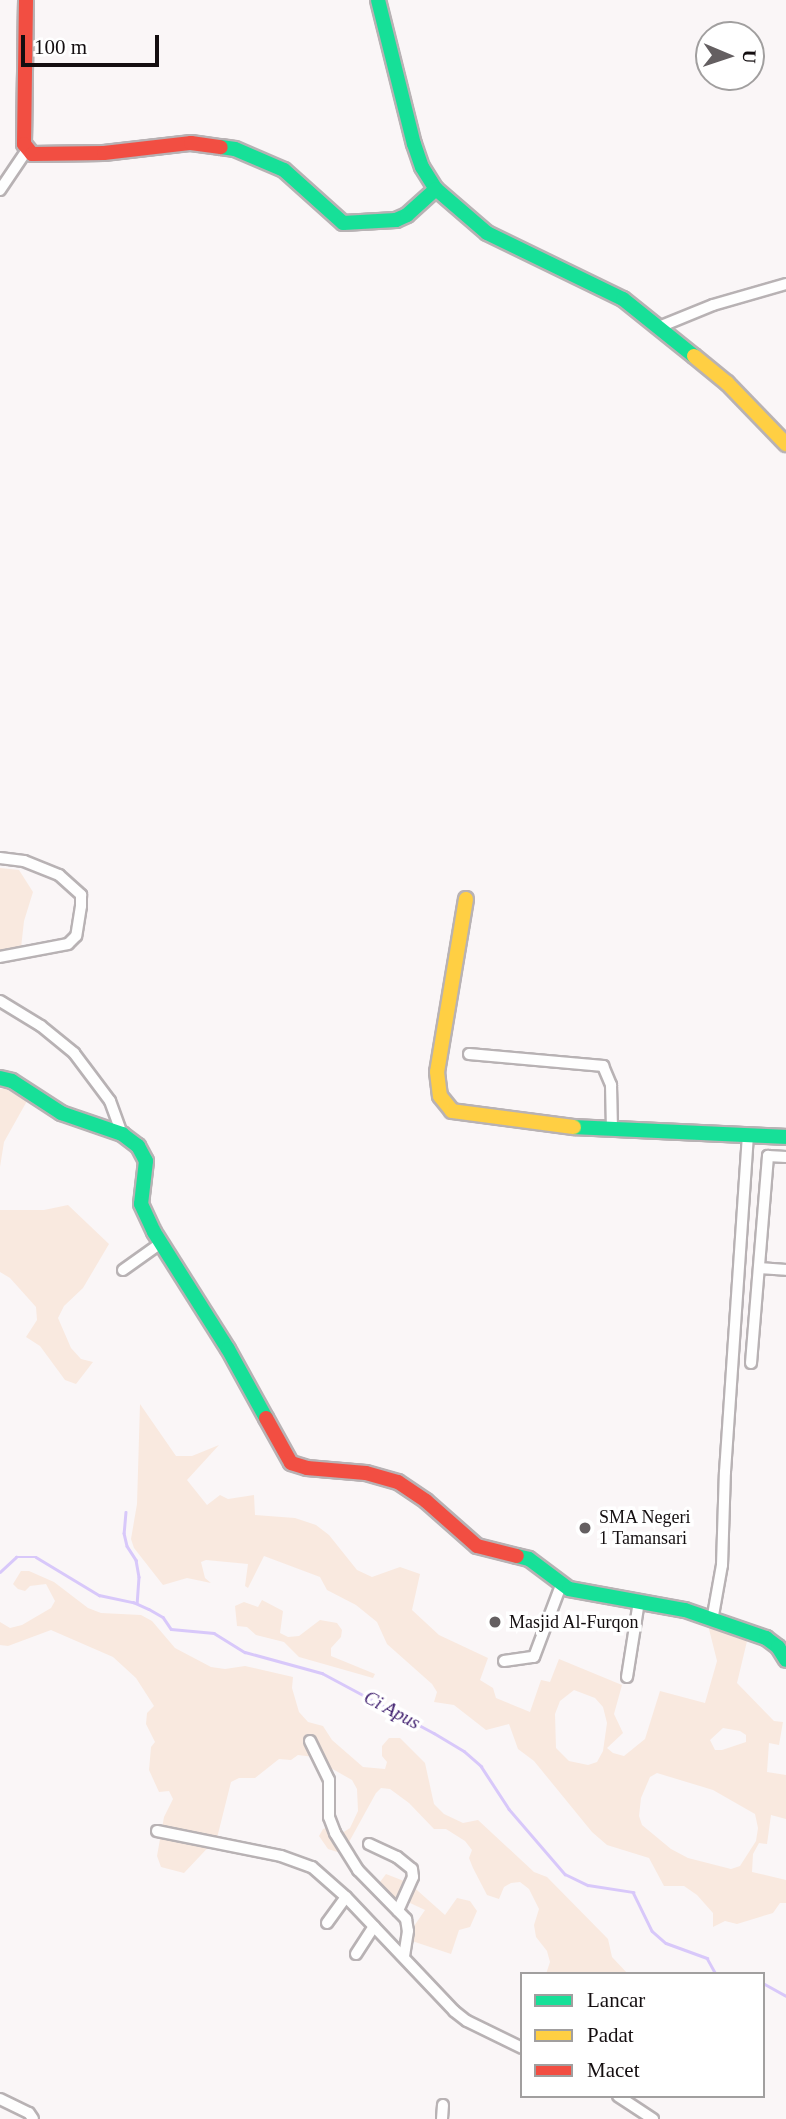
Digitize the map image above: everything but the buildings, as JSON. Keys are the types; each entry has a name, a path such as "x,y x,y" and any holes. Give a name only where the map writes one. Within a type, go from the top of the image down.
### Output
{"street":[{"path":"26,0 24,144 32,154 104,153 191,143 235,149 284,170 303,184 336,220 343,223 396,220 407,215 436,189"},
{"path":"378,0 414,144 422,167 436,189 487,233 585,278 623,299 727,383 786,444"},
{"path":"0,190 27,150"},
{"path":"659,327 713,305 786,284"},
{"path":"0,858 24,861 59,875 81,895 81,906 76,936 68,944 0,957"},
{"path":"466,899 437,1072 436,1083 445,1105 463,1114 612,1129 786,1137"},
{"path":"0,1000 41,1026 75,1053 110,1101 122,1134"},
{"path":"469,1054 603,1066 611,1085 612,1129"},
{"path":"0,1078 12,1082 61,1113 122,1134 144,1155 146,1161 140,1194 141,1204 161,1244 228,1349 291,1463 307,1468 366,1473 405,1485 477,1546 529,1559 561,1584 585,1594 685,1610 766,1638 778,1647 786,1660"},
{"path":"712,1621 722,1565 725,1472 748,1135"},
{"path":"751,1363 768,1156 786,1157"},
{"path":"123,1270 161,1244"},
{"path":"759,1268 786,1270"},
{"path":"505,1661 534,1657 561,1584"},
{"path":"627,1677 639,1601"},
{"path":"310,1741 327,1772 329,1817 335,1833 358,1870 398,1910 408,1927 404,1956"},
{"path":"157,1830 292,1858 312,1867 346,1897 461,2017 520,2047"},
{"path":"369,1844 397,1857 412,1869 413,1877 398,1910"},
{"path":"327,1923 346,1897"},
{"path":"356,1954 374,1926"},
{"path":"621,2098 648,2117"},
{"path":"0,2099 29,2113 33,2119"},
{"path":"442,2119 443,2105"}],"shaded area":[{"path":"0,868 19,870 33,892 24,921 19,953 0,957"},
{"path":"0,1089 6,1089 27,1101 4,1142 0,1167"},
{"path":"68,1205 109,1244 83,1288 64,1306 58,1318 71,1348 81,1359 93,1362 76,1384 65,1380 40,1346 26,1337 37,1320 36,1307 10,1278 0,1272 0,1210 44,1210"},
{"path":"140,1404 176,1456 192,1456 219,1445 187,1480 207,1505 220,1495 228,1499 254,1495 255,1515 295,1518 316,1525 329,1535 357,1570 372,1577 400,1567 420,1574 412,1610 439,1635 488,1658 480,1680 493,1688 496,1698 530,1712 541,1680 550,1682 559,1659 622,1685 614,1714 623,1733 607,1748 624,1756 645,1739 660,1691 705,1703 717,1661 707,1621 748,1637 737,1683 774,1721 783,1722 779,1745 769,1743 767,1772 786,1775 786,1819 771,1815 767,1844 759,1843 753,1854 752,1872 786,1880 786,1903 780,1903 773,1913 737,1924 725,1921 713,1927 713,1913 697,1895 684,1886 664,1886 649,1858 607,1845 592,1832 534,1761 518,1749 509,1724 486,1730 454,1705 434,1702 437,1692 432,1684 387,1644 377,1622 356,1605 327,1590 320,1577 264,1556 248,1588 245,1586 248,1564 206,1560 201,1562 205,1578 211,1583 187,1578 163,1585 134,1548 131,1539 137,1504","holes":["574,1690 595,1698 603,1707 607,1723 603,1751 597,1762 588,1765 569,1761 556,1748 555,1714 560,1701","723,1728 746,1735 746,1742 722,1750 715,1750 710,1740","657,1773 713,1790 755,1814 758,1828 756,1841 740,1866 731,1869 688,1858 671,1849 642,1825 639,1816 641,1798 650,1777"]},
{"path":"21,1571 29,1571 54,1582 88,1608 101,1613 141,1615 152,1621 175,1648 211,1667 225,1669 245,1666 293,1677 292,1688 299,1712 308,1722 323,1726 332,1740 363,1767 385,1769 387,1762 382,1756 382,1746 389,1738 400,1738 425,1763 434,1804 444,1814 463,1823 478,1820 534,1872 547,1877 608,1939 612,1957 626,1972 547,1972 550,1962 547,1951 536,1937 534,1925 539,1909 529,1889 520,1882 511,1883 504,1887 499,1899 487,1895 469,1858 472,1850 465,1841 446,1829 434,1829 409,1803 390,1789 381,1788 376,1793 349,1842 353,1857 328,1849 319,1836 323,1829 329,1827 339,1835 350,1828 358,1811 357,1789 352,1780 329,1767 322,1758 298,1755 291,1760 279,1759 255,1778 239,1778 231,1782 217,1838 184,1873 161,1867 157,1856 164,1817 173,1799 169,1791 159,1792 149,1770 151,1747 155,1742 146,1724 147,1713 154,1706 136,1678 113,1657 51,1630 8,1646 0,1645 0,1622 10,1628 22,1625 51,1608 55,1601 46,1584 30,1586 25,1591 13,1584"},
{"path":"262,1600 283,1611 280,1633 288,1637 299,1636 320,1620 337,1623 342,1630 341,1637 331,1648 331,1656 375,1674 373,1678 299,1657 284,1642 256,1635 247,1627 237,1626 235,1606 244,1602 258,1607"},
{"path":"386,1874 409,1883 445,1915 457,1898 470,1901 477,1911 470,1927 459,1930 451,1954 409,1940 410,1932 425,1910 408,1902 395,1911 374,1890"}],"waterway":[{"path":"126,1512 124,1533 127,1546 136,1560 139,1577 137,1603"},
{"name":"Ci Apus","path":"0,1572 16,1557 36,1557 99,1595 133,1602 149,1609 163,1617 171,1629 214,1633 245,1652 322,1673 434,1733 464,1751 481,1766 509,1809 565,1874 588,1885 633,1892 652,1931 666,1943 707,1958 715,1972"},
{"name":"Ci Apus","path":"765,1984 786,1996"}],"traffic: fast":[{"path":"378,0 414,144 422,167 436,189 487,233 623,299 694,356"},
{"path":"221,147 235,149 284,170 343,223 396,220 407,215 436,189"},
{"path":"0,1078 12,1081 61,1113 122,1134 138,1146 146,1161 141,1204 154,1232 228,1349 266,1418"},
{"path":"574,1127 786,1137"},
{"path":"517,1556 529,1559 569,1589 685,1610 766,1638 778,1647 786,1660"}],"traffic: slow":[{"path":"694,356 727,383 786,444"},
{"path":"466,899 437,1072 440,1096 452,1111 574,1127"}],"traffic: jam":[{"path":"26,0 24,144 32,154 104,153 191,143 221,147"},
{"path":"266,1418 291,1463 307,1468 366,1473 398,1482 426,1501 477,1546 517,1556"}],"place":[{"name":"SMA Negeri 1 Tamansari","path":"585,1528"},
{"name":"Masjid Al-Furqon","path":"495,1622"}]}
